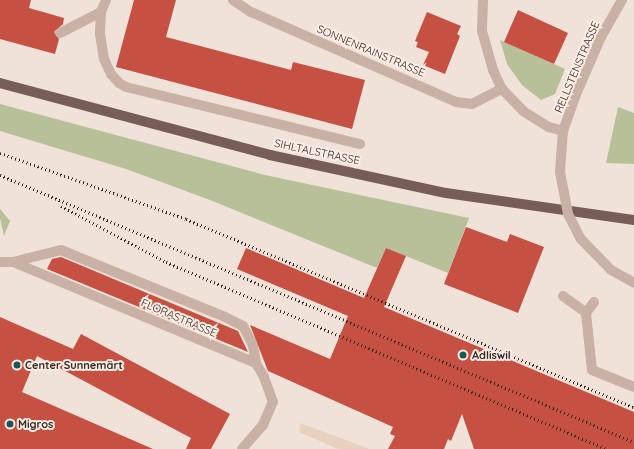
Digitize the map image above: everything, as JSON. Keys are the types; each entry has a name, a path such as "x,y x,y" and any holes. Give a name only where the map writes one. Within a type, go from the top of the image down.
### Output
{"main road":[{"name":"SIHLTALSTRASSE","path":"0,82 270,155 430,190 634,220"}],"street":[{"path":"106,0 101,12 100,34 104,60 111,74 126,87 360,144"},
{"name":"SONNENRAINSTRASSE","path":"233,0 251,12 456,102 472,104 502,89"},
{"path":"483,0 482,31 493,70 502,89 523,111 549,127 563,131"},
{"name":"RELLSTENSTRASSE","path":"622,0 601,37 563,131 560,172 568,214 581,239 595,256 610,270 634,284"},
{"path":"60,33 101,12"},
{"path":"13,262 61,250 225,317 243,326 253,346 256,363 264,377 272,402 263,425 242,449"},
{"name":"FLORASTRASSE","path":"0,262 13,262 256,363"},
{"path":"563,296 586,313"},
{"path":"594,302 586,313 592,370 634,388"}],"green space":[{"path":"500,40 565,69 555,94 541,100 522,85 507,64"},
{"path":"0,104 265,175 469,218 448,273 386,248 377,268 210,200 126,169 0,131"},
{"path":"618,107 634,113 634,164 606,163"},
{"path":"0,209 10,221 4,236 0,218"}],"shaded area":[{"path":"300,423 370,449 338,449 299,432"}],"building":[{"path":"0,0 31,0 29,8 64,18 63,24 54,32 59,39 55,54 0,39"},
{"path":"134,0 176,0 166,37 291,70 293,62 365,80 352,129 116,67"},
{"path":"518,10 568,33 554,64 504,42"},
{"path":"427,12 461,26 457,34 460,36 445,74 423,65 429,52 416,47 418,42 415,41"},
{"path":"466,227 507,242 510,234 544,247 518,313 444,284"},
{"path":"246,248 364,298 386,248 406,256 384,307 634,412 634,449 474,449 462,414 451,441 448,439 444,449 388,449 395,436 390,434 393,427 268,371 250,325 330,359 348,316 237,269"},
{"path":"61,257 238,331 248,352 47,269 52,259"},
{"path":"0,317 73,349 81,334 230,414 211,449 186,449 191,438 37,356 22,392 153,449 0,449"}],"railway":[{"path":"0,153 186,219 634,407"},
{"path":"0,175 634,442"},
{"path":"61,206 166,262 607,449"}],"place":[{"name":"Adliswil","path":"463,355"},
{"name":"Center Sunnemärt","path":"17,365"},
{"name":"Migros","path":"10,424"}]}
